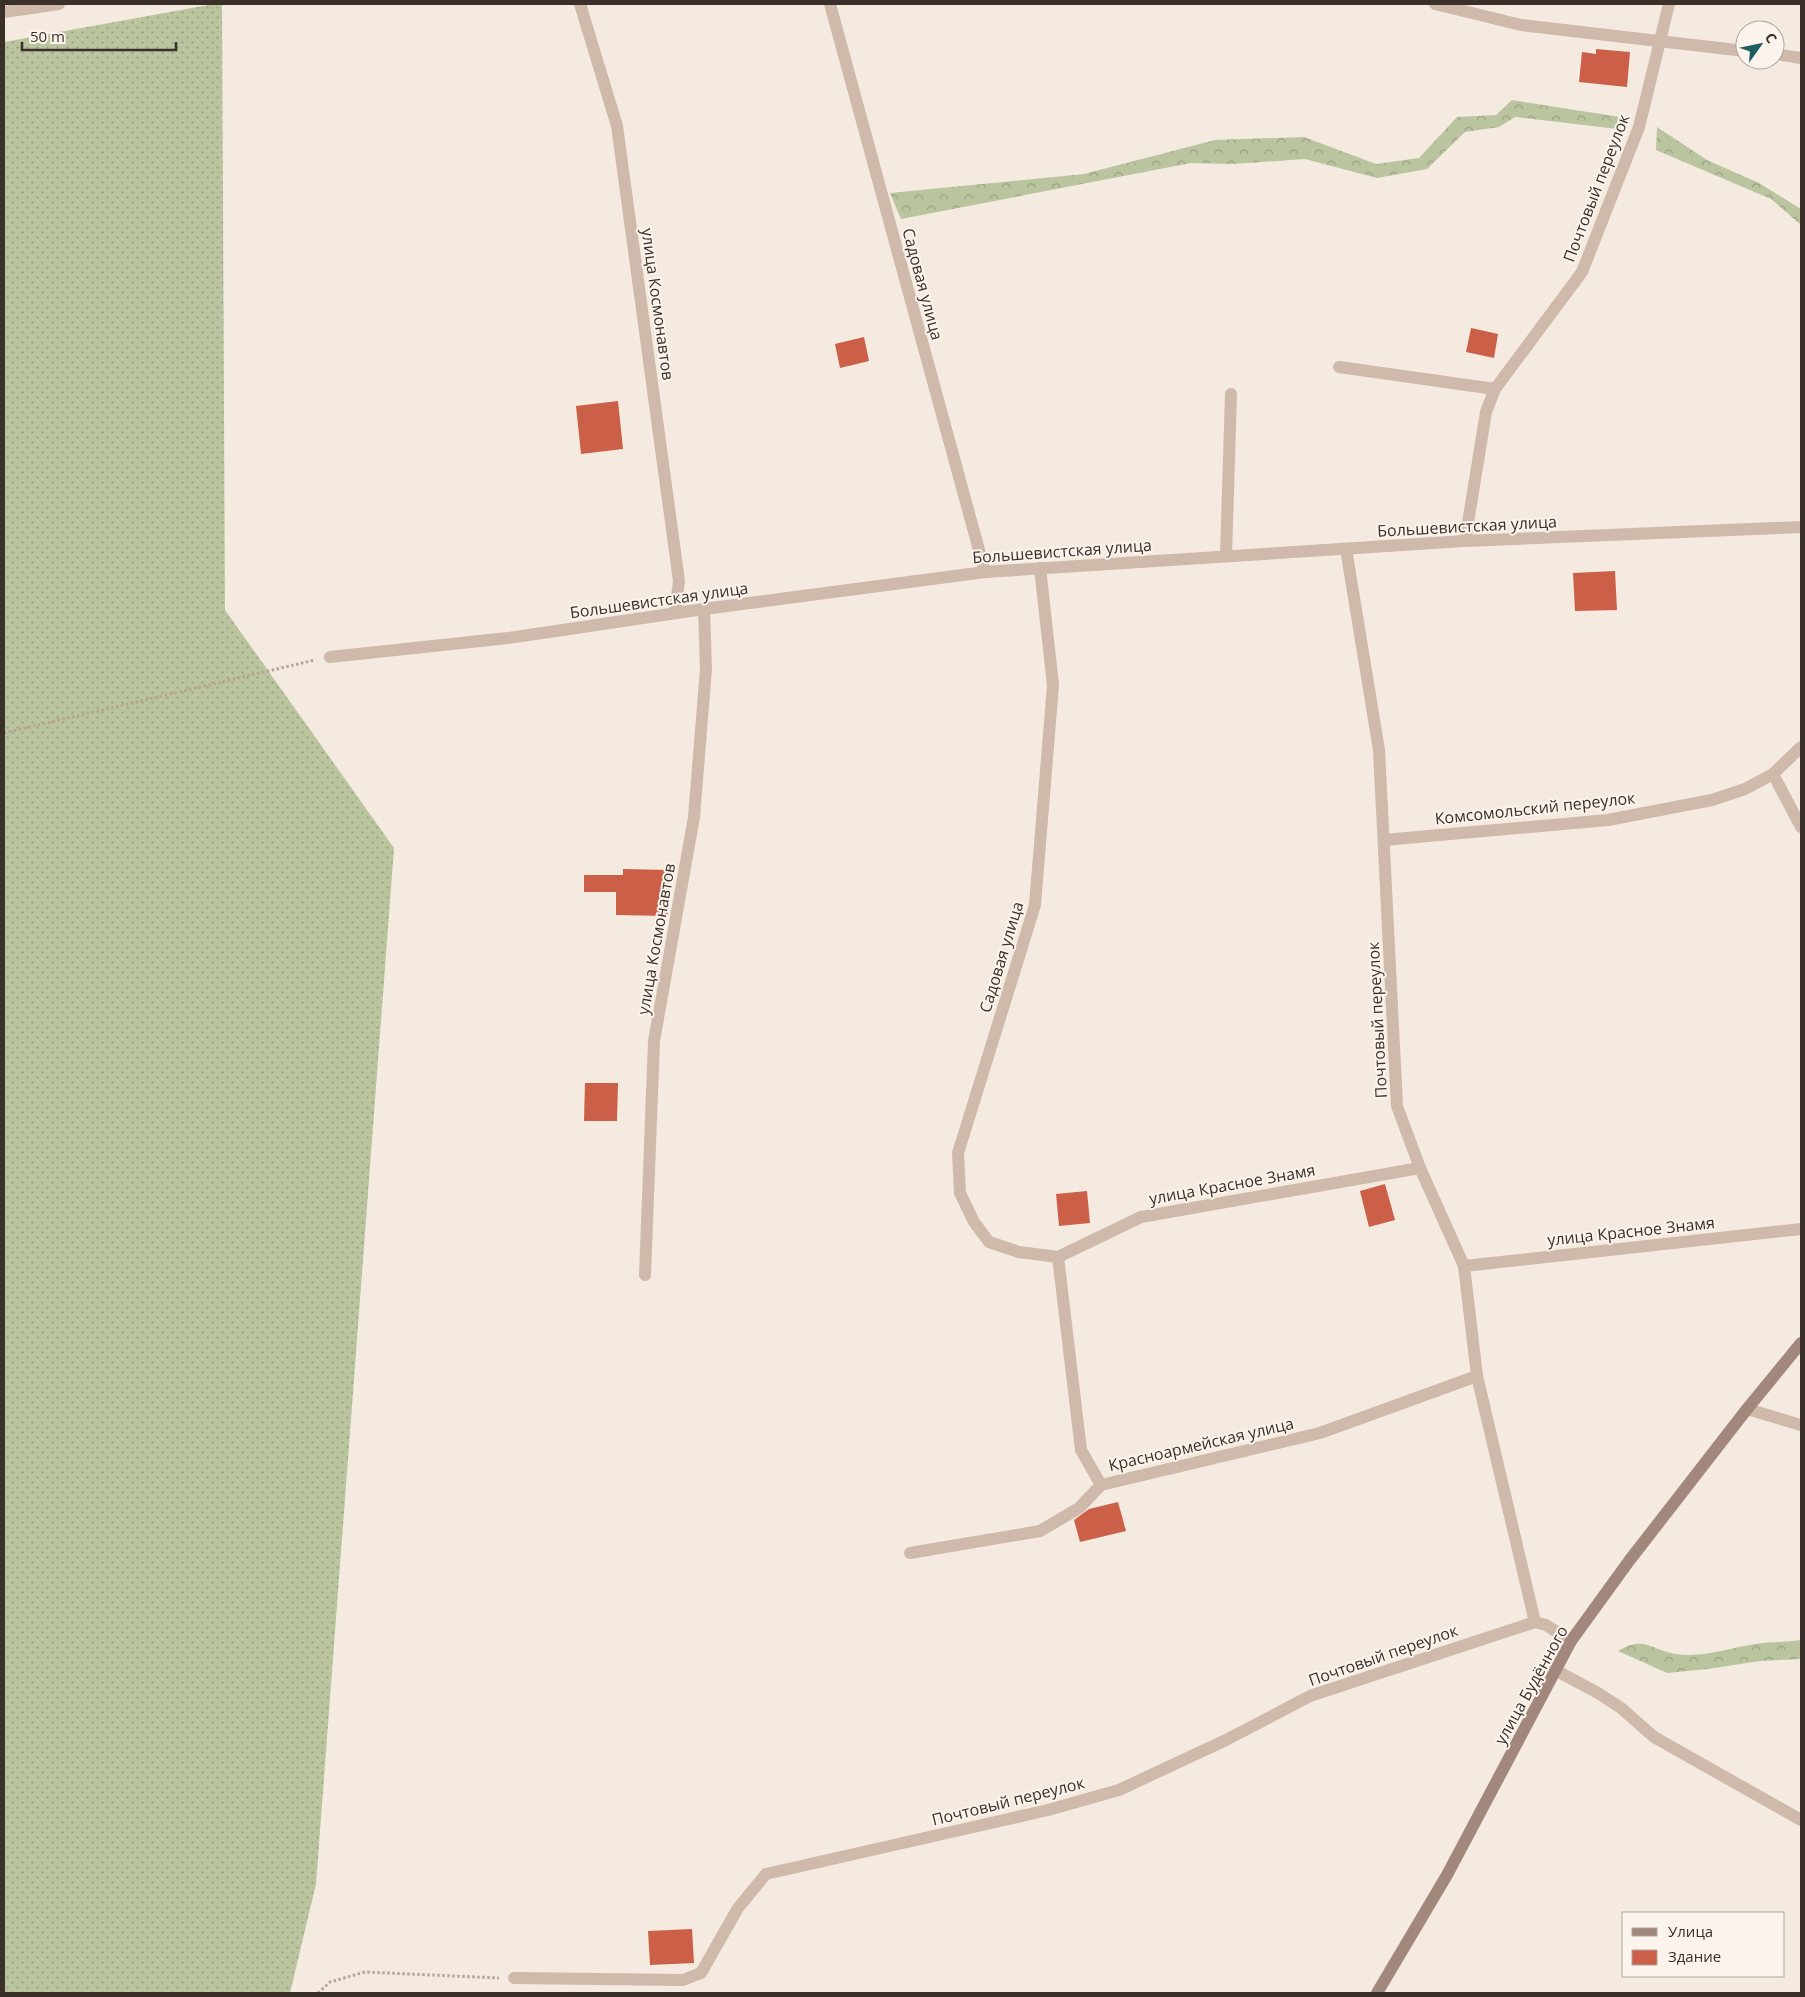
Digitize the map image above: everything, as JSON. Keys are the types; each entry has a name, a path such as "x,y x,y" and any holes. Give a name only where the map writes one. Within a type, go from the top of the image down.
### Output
{"main road":[{"name":"улица Будённого","path":"1377,1993 1447,1875 1571,1641 1747,1409 1801,1344"}],"street":[{"path":"4,12 58,4"},
{"name":"улица Космонавтов","path":"580,4 617,126 678,581 675,613"},
{"name":"Садовая улица","path":"830,4 985,572"},
{"path":"1438,4 1521,25 1735,50"},
{"name":"Почтовый переулок","path":"1464,541 1486,412 1495,389 1582,272 1640,127 1669,4"},
{"path":"1785,56 1801,58"},
{"path":"1339,367 1495,389"},
{"path":"1226,556 1231,394"},
{"name":"Большевистская улица","path":"330,657 508,638 675,613 985,572 1464,541 1801,527"},
{"name":"Почтовый переулок","path":"514,1978 683,1980 702,1973 738,1908 766,1874 1048,1810 1119,1790 1226,1740 1310,1696 1535,1622 1477,1376 1464,1266 1420,1168 1397,1106 1379,750 1346,549"},
{"name":"Садовая улица","path":"1040,568 1053,685 1035,905 958,1153 960,1193 974,1222 989,1242 1020,1252 1058,1257"},
{"name":"улица Космонавтов","path":"645,1275 654,1042 694,817 706,669 704,609"},
{"name":"Комсомольский переулок","path":"1384,840 1608,820 1712,800 1745,789 1773,774 1801,747"},
{"path":"1773,774 1801,828"},
{"name":"улица Красное Знамя","path":"1058,1257 1141,1217 1420,1168"},
{"name":"улица Красное Знамя","path":"1464,1266 1801,1229"},
{"path":"1058,1257 1080,1450 1101,1485"},
{"name":"Красноармейская улица","path":"910,1553 1040,1531 1079,1508 1101,1485 1320,1433 1477,1376"},
{"path":"1747,1409 1801,1425"},
{"path":"1535,1622 1546,1625 1571,1641"},
{"path":"1555,1670 1598,1692 1621,1708 1654,1737 1801,1820"}],"path":[{"path":"4,733 330,657"},
{"path":"318,1993 330,1982 365,1972 514,1978"}],"green space":[{"path":"222,4 225,610 394,848 316,1884 290,1993 4,1993 4,42"},
{"path":"1512,100 1620,117 1618,129 1515,117 1499,127 1465,132 1427,169 1377,178 1305,159 1234,164 1191,163 901,219 890,193 1084,174 1215,140 1304,137 1376,164 1419,158 1457,117 1496,115"},
{"path":"1657,127 1707,160 1759,183 1801,209 1801,225 1771,199 1656,150"},
{"path":"1801,1640 1801,1659 1760,1661 1667,1673 1618,1651 1627,1646 1641,1644 1676,1654 1696,1655 1755,1644"}],"building":[{"path":"1596,49 1630,52 1627,87 1579,82 1582,52 1596,54"},
{"path":"1471,328 1498,334 1494,358 1466,352"},
{"path":"864,337 869,361 840,368 835,344"},
{"path":"618,401 623,449 581,454 576,406"},
{"path":"1615,571 1617,610 1575,611 1573,573"},
{"path":"623,869 668,870 668,916 616,915 616,892 584,892 584,875 623,875"},
{"path":"585,1083 618,1083 617,1121 584,1121"},
{"path":"1385,1184 1395,1220 1369,1227 1360,1191"},
{"path":"1087,1191 1090,1223 1059,1226 1056,1194"},
{"path":"1118,1502 1126,1531 1080,1542 1074,1520 1089,1509"},
{"path":"692,1929 694,1963 650,1965 648,1931"}]}
